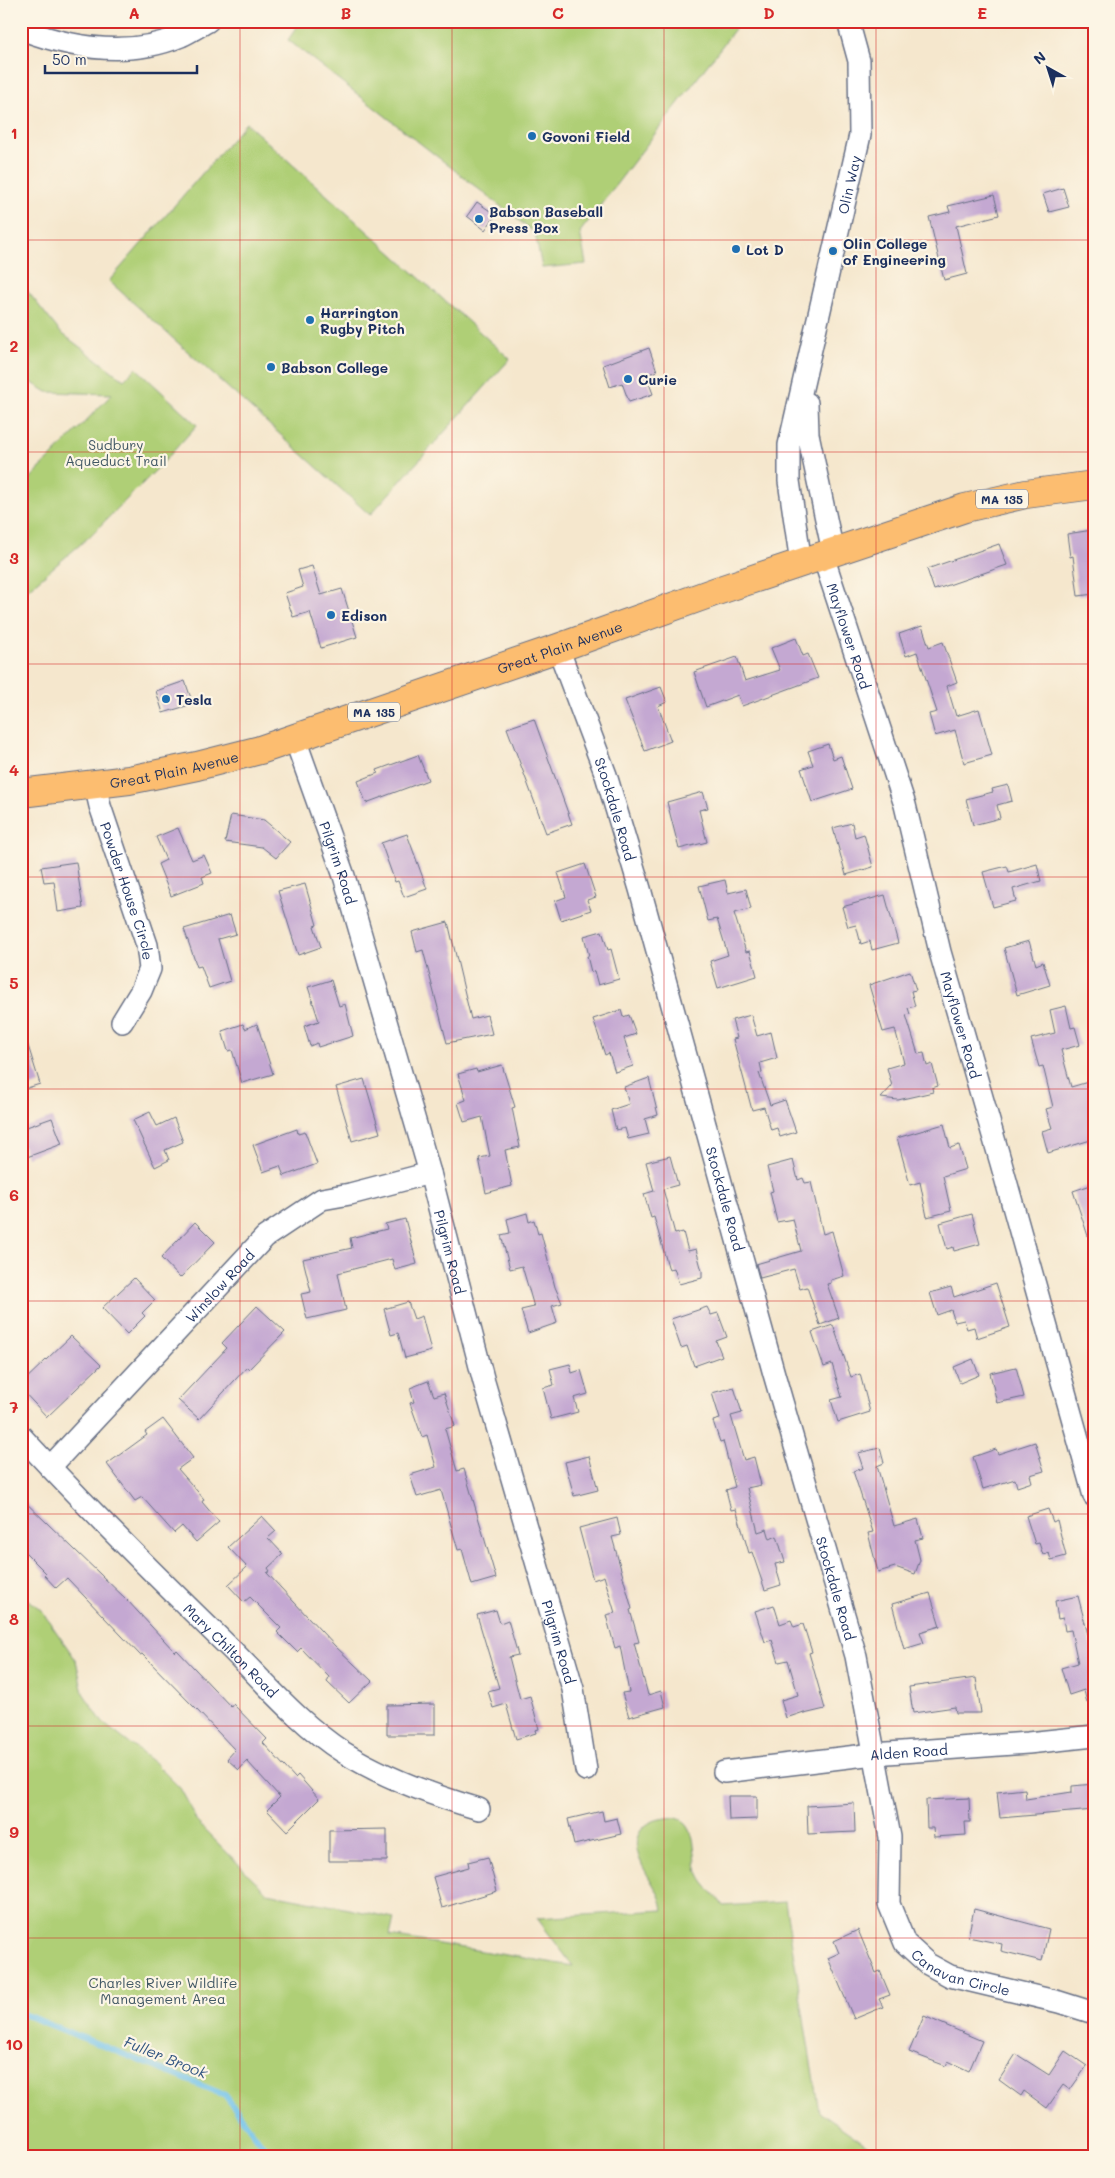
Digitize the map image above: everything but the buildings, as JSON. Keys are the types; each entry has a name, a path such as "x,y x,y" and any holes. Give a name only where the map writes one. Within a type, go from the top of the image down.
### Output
{"main road":[{"name":"Great Plain Avenue","path":"21,793 95,785 196,766 295,739 819,557 987,502 1026,494 1094,485"}],"street":[{"path":"21,29 65,43 104,50 139,48 181,36 208,21"},
{"name":"Olin Way","path":"819,557 789,481 788,446 806,376 860,135 859,61 848,21"},
{"name":"Olin Way","path":"806,376 808,434 819,557"},
{"name":"Mayflower Road","path":"819,557 905,805 940,952 1094,1496"},
{"name":"Stockdale Road","path":"558,648 606,775 640,889 774,1374 856,1656 874,1754"},
{"name":"Pilgrim Road","path":"295,739 344,876 430,1173 484,1382 573,1689 586,1770"},
{"name":"Powder House Circle","path":"95,785 100,806 147,945 150,969 142,991 122,1022"},
{"name":"Winslow Road","path":"50,1467 265,1237 322,1199 430,1173"},
{"name":"Mary Chilton Road","path":"21,1436 154,1574 303,1720 341,1750 372,1769 428,1794 479,1809"},
{"name":"Alden Road","path":"724,1772 874,1754 1028,1743 1094,1736"},
{"name":"Canavan Circle","path":"874,1754 890,1837 889,1904 905,1943 928,1964 950,1976 1059,2002 1094,2013"}],"green space":[{"name":"Govoni Field","path":"301,21 741,21 580,232 586,264 542,268 535,233 288,40"},
{"name":"Harrington Rugby Pitch","path":"246,123 510,359 370,515 109,281"},
{"name":"Sudbury Aqueduct Trail","path":"21,283 60,332 124,380 136,368 197,425 160,466 89,537 21,595 21,488 112,394 47,392 21,376"},
{"name":"Charles River Wildlife Management Area","path":"21,1593 41,1610 76,1660 83,1693 103,1723 156,1764 180,1788 196,1821 267,1893 394,1918 390,1936 573,1966 537,1918 663,1910 659,1896 639,1858 636,1847 637,1840 643,1828 655,1820 677,1818 685,1822 693,1837 699,1875 723,1906 785,1902 819,2112 884,2157 21,2157"}],"waterway":[{"name":"Fuller Brook","path":"21,2013 225,2095 269,2154 276,2157"}],"place":[{"name":"Govoni Field","path":"532,136"},
{"name":"Babson Baseball Press Box","path":"479,219"},
{"name":"Lot D","path":"736,249"},
{"name":"Olin College of Engineering","path":"833,251"},
{"name":"Harrington Rugby Pitch","path":"310,320"},
{"name":"Babson College","path":"271,367"},
{"name":"Curie","path":"628,379"},
{"name":"Edison","path":"331,615"},
{"name":"Tesla","path":"166,699"}]}
